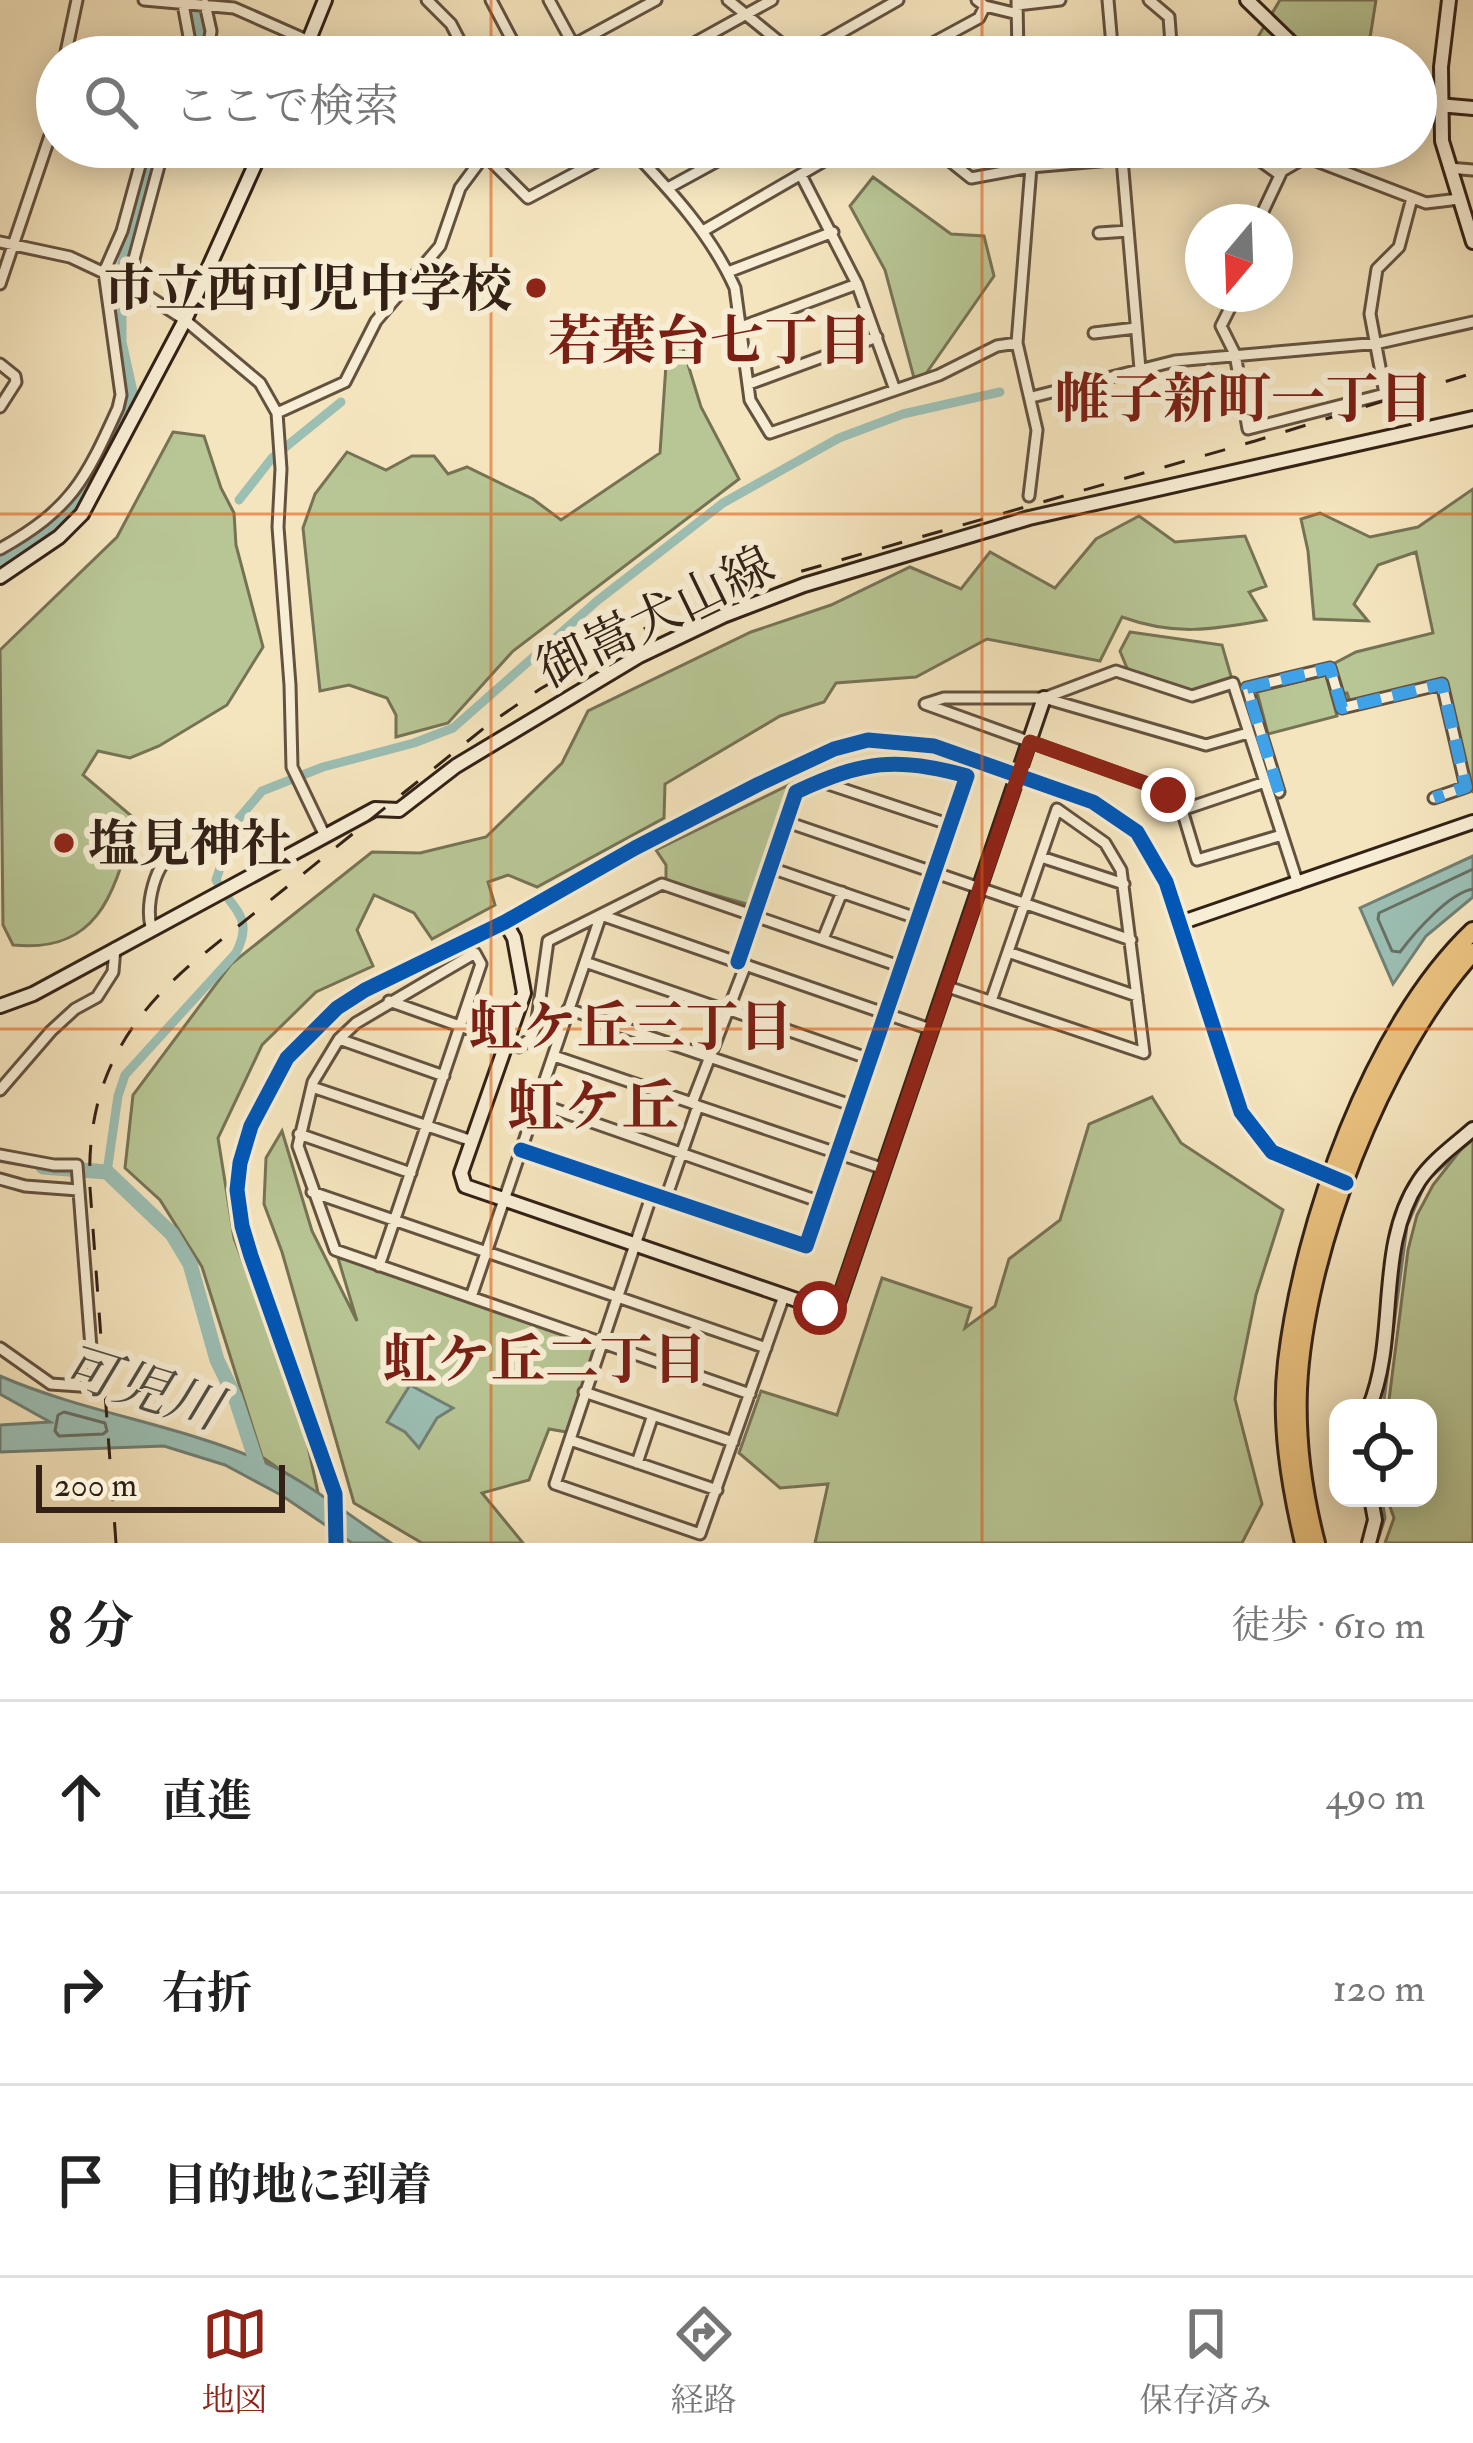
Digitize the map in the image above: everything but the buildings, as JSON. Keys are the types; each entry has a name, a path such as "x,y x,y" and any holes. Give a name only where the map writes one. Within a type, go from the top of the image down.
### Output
{"highway":[{"path":"1304,1543 1286,1443 1287,1363 1304,1279 1377,1066 1406,1015 1473,931"},
{"path":"1316,1543 1301,1464 1301,1352 1339,1180 1391,1073 1431,1006 1473,952"}],"street":[{"path":"69,36 77,0"},
{"path":"144,0 234,8 298,36"},
{"path":"311,36 325,0"},
{"path":"427,0 457,36"},
{"path":"491,0 509,36"},
{"path":"549,0 568,36"},
{"path":"601,36 656,0"},
{"path":"728,0 773,36"},
{"path":"707,36 772,0"},
{"path":"835,36 898,0"},
{"path":"945,36 979,17 981,3 1016,6 1060,0"},
{"path":"1108,0 1111,36"},
{"path":"1149,0 1169,17 1170,36"},
{"path":"1247,0 1280,36"},
{"path":"1449,0 1440,106 1449,168 1473,242"},
{"path":"183,2 189,36"},
{"path":"205,3 210,36"},
{"path":"1015,36 1016,6"},
{"path":"1437,106 1473,108"},
{"path":"0,284 39,168"},
{"path":"0,549 33,531 72,497 118,408 121,395 107,273 140,168"},
{"path":"134,287 134,260 158,168"},
{"path":"0,577 58,537 82,514 185,320 253,168"},
{"path":"277,413 345,382 376,321 440,246 471,168"},
{"path":"499,168 528,198 586,168"},
{"path":"648,168 703,232 728,272 735,288 750,400 773,434 939,375 997,346 1017,343"},
{"path":"668,188 704,168"},
{"path":"703,232 813,168"},
{"path":"958,168 971,178 1020,168"},
{"path":"1029,496 1037,447 1032,398 1017,343 1030,168"},
{"path":"1123,168 1139,369"},
{"path":"1270,168 1280,175"},
{"path":"1266,204 1280,175 1290,168"},
{"path":"1334,168 1426,203 1459,199"},
{"path":"1449,168 1473,170"},
{"path":"801,175 857,284 895,390"},
{"path":"1228,312 1221,326 1235,354 1248,429 1385,394 1370,314 1376,269 1399,247 1412,198"},
{"path":"1099,233 1128,231"},
{"path":"728,272 833,232"},
{"path":"0,242 70,257 134,287 185,320 260,383 277,413 278,544 292,766 325,836"},
{"path":"741,327 857,284"},
{"path":"1032,398 1139,369 1235,354 1378,343 1473,322"},
{"path":"1094,333 1136,328"},
{"path":"748,384 877,337"},
{"path":"0,364 16,382 0,406"},
{"name":"御嵩犬山線","path":"0,1006 33,994 375,809 399,810 456,766 639,656 723,616 804,584 1029,518 1473,418"},
{"path":"1279,792 1247,688 1330,668 1342,708 1442,684 1466,788 1434,798"},
{"path":"1044,698 1116,671 1192,696 1233,683 1298,884"},
{"path":"1249,733 1206,746 1044,698 944,698 925,704 1153,786 1182,810 1198,860 1282,835"},
{"path":"505,922 514,938 524,993 461,1173 465,1186 820,1308 832,1308 839,1300 1044,698"},
{"path":"336,1543 338,1514 326,1464 242,1226 238,1177 251,1126 286,1058 337,1009 365,990 505,922 635,848 834,748 868,740 934,746 1093,802 1137,832 1156,860 1180,923 1241,1112 1273,1152 1339,1180"},
{"path":"521,1150 806,1246 967,776 919,763 887,762 844,770 796,792 666,1198"},
{"path":"819,781 951,825"},
{"path":"1182,810 1264,782"},
{"path":"945,986 1144,1053 1124,884 1106,843 1058,809 991,1001"},
{"path":"787,822 1131,940"},
{"path":"1180,923 1473,822"},
{"path":"151,927 153,891 164,860 168,855 187,856"},
{"path":"1041,857 1124,884"},
{"path":"771,868 919,919"},
{"path":"389,1001 519,1047 534,1035 548,941 662,884 902,967"},
{"path":"823,939 842,892"},
{"path":"470,1297 602,915"},
{"path":"602,915 930,1029"},
{"path":"0,1090 51,1030 98,997 112,972 115,947"},
{"path":"1008,952 1136,996"},
{"path":"379,1266 481,964 475,953 389,1001 339,1040 312,1087 299,1134 300,1157 335,1250 379,1266 750,1394"},
{"path":"584,962 870,1059"},
{"path":"568,1009 854,1106"},
{"path":"339,1040 444,1076"},
{"path":"554,1056 884,1169"},
{"path":"312,1087 472,1141"},
{"path":"537,1103 821,1202"},
{"path":"1372,1399 1379,1379 1402,1213 1422,1175 1473,1129"},
{"path":"299,1134 411,1173"},
{"path":"0,1155 77,1165 94,1387 50,1384 0,1348"},
{"path":"0,1179 78,1190"},
{"path":"312,1192 766,1348"},
{"path":"652,1194 555,1484 700,1534 784,1296"},
{"path":"584,1392 734,1442"},
{"path":"637,1462 653,1415"},
{"path":"570,1440 717,1490"},
{"path":"1369,1543 1375,1520 1373,1507"}],"green space":[{"path":"1280,0 1376,0 1370,36 1259,36"},
{"path":"873,177 951,234 984,236 994,276 925,375 914,378 885,270 850,206"},
{"path":"675,322 701,407 739,479 513,651 448,723 396,737 396,715 387,698 349,685 320,691 303,528 315,494 347,452 386,470 412,456 434,456 448,474 467,467 533,499 561,520 660,453 667,350"},
{"path":"173,432 204,436 234,513 236,545 263,647 227,705 130,758 98,751 83,775 135,819 111,892 100,911 67,939 13,945 3,925 0,650 117,537"},
{"path":"1473,489 1473,793 1445,680 1350,702 1347,693 1341,694 1333,664 1356,652 1433,633 1416,552 1378,565 1354,604 1368,621 1314,619 1301,519 1320,513 1370,537 1418,527"},
{"path":"1139,516 1175,542 1245,536 1266,586 1249,592 1266,620 1193,629 1159,627 1122,617 1100,661 987,639 916,677 836,683 824,702 780,716 665,784 664,818 537,887 508,875 488,882 495,905 432,939 414,913 374,895 357,930 373,966 316,992 262,1045 218,1138 234,1238 302,1419 319,1497 262,1457 202,1267 160,1200 125,1168 133,1095 231,964 372,852 420,853 486,837 562,763 588,711 751,632 831,605 910,567 961,589 990,552 1055,588 1096,539"},
{"path":"1130,632 1222,645 1233,683 1192,696 1129,673 1120,651"},
{"path":"1326,675 1337,716 1268,734 1257,692"},
{"path":"791,784 750,905 666,881 666,865 656,850"},
{"path":"1152,1097 1181,1143 1283,1210 1256,1295 1235,1399 1262,1504 1242,1543 815,1543 828,1484 780,1488 739,1453 761,1391 837,1415 882,1278 971,1308 965,1328 995,1306 1009,1259 1060,1220 1089,1124"},
{"path":"282,1131 312,1231 357,1321 338,1258 379,1266 602,1342 572,1433 549,1429 529,1480 482,1493 523,1543 422,1543 354,1503 264,1204 266,1158"},
{"path":"1473,1134 1473,1543 1385,1543 1394,1518 1390,1507 1437,1507 1437,1399 1389,1399 1408,1250 1417,1215 1433,1185"}],"water":[{"path":"1473,856 1473,897 1426,936 1393,984 1360,908"},
{"path":"0,1376 257,1459 308,1486 391,1543 352,1543 281,1495 225,1465 164,1446 0,1452 0,1425 50,1422 0,1394"},
{"path":"410,1385 453,1408 437,1418 419,1448 387,1422"}],"waterway":[{"path":"193,0 196,36"},
{"path":"0,559 66,514 95,472 132,401 119,342 119,286 150,168"},
{"path":"107,1172 125,1075 236,953 242,922 216,880 235,823 262,791 323,767 453,728 597,601 723,503 839,438 903,414 1000,392"},
{"path":"239,500 272,458 341,402"},
{"path":"1384,1399 1407,1226 1426,1182 1473,1139"},
{"name":"可児川","path":"43,1167 107,1172 172,1234 190,1264 217,1360 258,1467"},
{"path":"1377,1543 1383,1507"}],"railway":[{"path":"116,1543 90,1153 101,1092 112,1064 143,1013 190,965 489,724 644,629 736,590 1255,441 1473,373"}],"marked path":[{"path":"1279,792 1247,688 1330,668 1342,708 1442,684 1466,787 1434,798"}],"cycle path":[{"path":"336,1543 335,1494 251,1256 237,1190 251,1126 287,1058 337,1008 365,990 834,749 868,740 934,746 1093,802 1137,832 1166,882 1241,1112 1272,1152 1346,1183"},
{"path":"521,1150 806,1246 967,776 920,766 880,765 796,792 738,962"}],"place":[{"name":"市立西可児中学校","path":"536,288"},
{"name":"塩見神社","path":"64,843"}],"district":[{"name":"若葉台七丁目","path":"710,340"},
{"name":"帷子新町一丁目","path":"1244,398"},
{"name":"虹ケ丘三丁目","path":"631,1026"},
{"name":"虹ケ丘","path":"593,1106"},
{"name":"虹ケ丘二丁目","path":"545,1359"}],"route":[{"path":"820,1308 832,1308 839,1300 1030,742 1168,795"}]}
